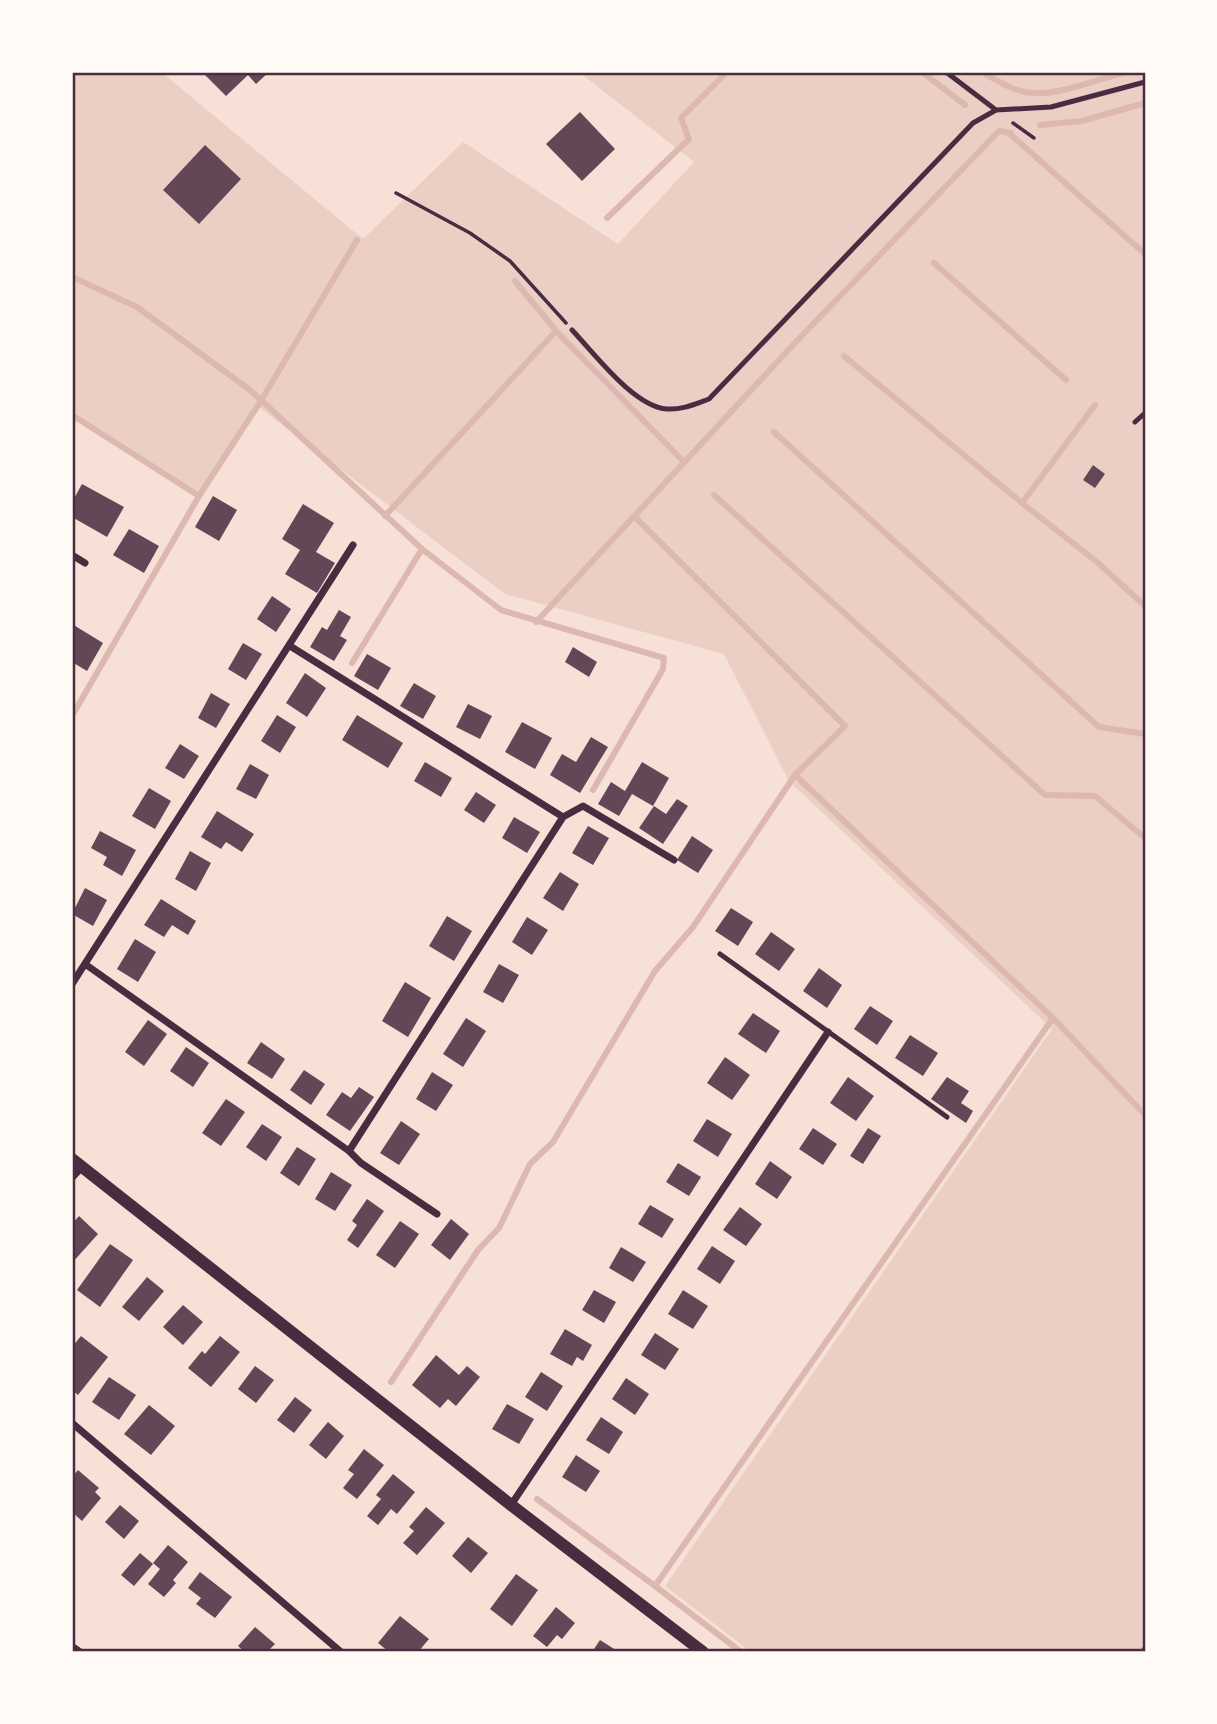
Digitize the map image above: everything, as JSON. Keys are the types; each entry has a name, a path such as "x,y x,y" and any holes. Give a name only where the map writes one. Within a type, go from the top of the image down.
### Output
{"street":[{"path":"72,984 353,545"},
{"path":"72,555 85,563"},
{"path":"290,646 564,817"},
{"path":"349,1151 564,817 583,806 674,860"},
{"path":"85,964 349,1151 361,1163 437,1214"},
{"path":"510,1505 828,1032"},
{"path":"72,1178 77,1163 510,1505 703,1652"},
{"path":"72,1423 341,1652"}],"lane":[{"path":"946,72 996,110"},
{"path":"572,330 638,399 664,409 683,408 709,400 973,123 996,110 1051,107 1145,82"},
{"path":"1135,422 1145,413"},
{"path":"720,954 947,1117"},
{"path":"72,1645 82,1652"}],"path":[{"path":"996,110 1034,138"},
{"path":"396,193 470,233 510,261 572,330"},
{"path":"1142,1652 1145,1647"}],"shaded area":[{"path":"72,72 161,72 363,239 463,142 618,244 694,162 579,72 935,72 943,77 945,72 1145,72 1145,1652 751,1652 665,1586 1052,1029 789,781 724,654 505,594 260,408 199,496 72,415"}],"building":[{"path":"202,72 269,72 256,84 248,75 226,96"},
{"path":"580,112 615,149 582,181 546,144"},
{"path":"205,145 241,179 199,224 163,190"},
{"path":"1093,465 1105,474 1095,488 1083,480"},
{"path":"82,484 124,507 107,537 72,517 72,502"},
{"path":"213,496 237,510 219,541 195,527"},
{"path":"303,504 334,523 316,552 335,563 317,593 285,574 300,550 282,539"},
{"path":"129,529 159,546 144,573 113,555"},
{"path":"272,596 291,609 276,632 257,619"},
{"path":"339,610 351,617 340,636 347,640 334,661 310,647 322,627 327,630"},
{"path":"72,624 103,643 87,671 72,662"},
{"path":"243,643 262,654 246,680 228,669"},
{"path":"573,647 597,662 589,677 565,662"},
{"path":"367,654 391,668 378,690 354,676"},
{"path":"305,673 326,688 307,717 286,703"},
{"path":"414,683 436,696 423,719 400,706"},
{"path":"211,693 230,704 216,728 198,718"},
{"path":"468,704 492,716 480,739 456,727"},
{"path":"277,715 296,727 280,753 261,741"},
{"path":"357,715 403,743 388,768 342,740"},
{"path":"522,722 552,738 535,769 505,752"},
{"path":"591,737 608,747 580,793 550,775 562,754 576,762"},
{"path":"180,744 199,756 184,779 165,768"},
{"path":"425,762 452,778 441,797 414,781"},
{"path":"642,762 669,778 653,806 632,794 619,816 598,804 611,782 625,791"},
{"path":"250,764 269,775 256,799 236,789"},
{"path":"149,788 171,801 155,829 132,816"},
{"path":"476,792 496,805 484,823 464,810"},
{"path":"677,799 688,806 663,844 639,828 654,806 666,814"},
{"path":"217,811 254,834 242,852 226,842 221,849 201,837"},
{"path":"514,817 540,832 527,853 502,838"},
{"path":"588,826 609,838 593,865 572,853"},
{"path":"100,831 136,850 122,876 103,865 107,857 91,848"},
{"path":"692,836 713,850 698,873 677,860"},
{"path":"190,851 211,863 196,891 175,879"},
{"path":"560,872 579,884 563,911 543,898"},
{"path":"85,888 107,900 93,926 72,914"},
{"path":"161,899 196,921 188,935 172,925 164,937 144,925"},
{"path":"731,908 753,922 738,946 715,931"},
{"path":"447,916 472,931 454,961 429,946"},
{"path":"527,917 548,930 532,955 512,942"},
{"path":"771,932 795,949 779,971 755,954"},
{"path":"135,939 156,952 138,982 117,969"},
{"path":"499,964 519,975 503,1003 483,992"},
{"path":"819,968 842,985 827,1008 803,991"},
{"path":"405,982 431,998 408,1037 382,1021"},
{"path":"870,1006 893,1021 877,1045 854,1029"},
{"path":"753,1013 780,1031 766,1053 738,1034"},
{"path":"466,1018 486,1031 463,1067 443,1054"},
{"path":"148,1020 167,1034 144,1066 125,1052"},
{"path":"910,1035 938,1053 923,1076 895,1058"},
{"path":"261,1042 285,1059 272,1079 247,1063"},
{"path":"186,1047 209,1063 193,1087 170,1071"},
{"path":"725,1057 750,1075 732,1100 707,1083"},
{"path":"304,1070 325,1084 311,1105 290,1090"},
{"path":"432,1072 453,1085 436,1111 416,1099"},
{"path":"848,1077 874,1096 856,1121 830,1103"},
{"path":"947,1077 969,1091 961,1103 973,1111 966,1123 931,1099"},
{"path":"359,1087 374,1097 350,1131 326,1115 342,1092 351,1098"},
{"path":"226,1099 245,1112 221,1146 202,1133"},
{"path":"707,1119 732,1134 718,1157 693,1141"},
{"path":"401,1121 420,1134 399,1165 380,1153"},
{"path":"262,1124 282,1137 266,1161 246,1147"},
{"path":"813,1128 837,1144 823,1165 799,1149"},
{"path":"868,1128 881,1136 863,1164 850,1156"},
{"path":"297,1147 316,1159 299,1186 280,1173"},
{"path":"770,1161 792,1177 777,1199 755,1184"},
{"path":"678,1163 701,1177 689,1196 666,1182"},
{"path":"331,1172 352,1185 335,1211 315,1199"},
{"path":"367,1199 384,1211 358,1248 347,1240 357,1225 352,1221"},
{"path":"650,1205 674,1219 662,1238 638,1224"},
{"path":"740,1207 762,1224 746,1246 723,1230"},
{"path":"79,1216 98,1234 72,1263 72,1224"},
{"path":"451,1219 469,1234 450,1260 431,1245"},
{"path":"400,1221 419,1234 395,1268 376,1255"},
{"path":"110,1244 133,1260 100,1307 77,1290"},
{"path":"712,1246 735,1261 720,1284 697,1269"},
{"path":"621,1247 646,1262 633,1282 609,1268"},
{"path":"147,1277 164,1291 139,1321 122,1307"},
{"path":"594,1290 616,1302 604,1323 582,1310"},
{"path":"683,1290 708,1306 693,1329 668,1314"},
{"path":"183,1305 203,1322 183,1345 163,1327"},
{"path":"565,1329 592,1345 583,1361 577,1357 572,1366 550,1354"},
{"path":"655,1333 679,1349 665,1370 641,1355"},
{"path":"81,1336 108,1357 78,1395 72,1390 72,1347"},
{"path":"220,1336 240,1352 211,1387 188,1368 202,1351 205,1354"},
{"path":"436,1355 459,1375 467,1366 480,1377 456,1406 448,1399 440,1408 412,1385"},
{"path":"255,1366 274,1380 256,1403 238,1389"},
{"path":"541,1372 563,1386 547,1411 525,1397"},
{"path":"109,1377 136,1395 119,1420 92,1402"},
{"path":"626,1378 649,1394 635,1415 612,1399"},
{"path":"295,1397 312,1410 294,1433 277,1420"},
{"path":"507,1404 534,1419 519,1444 492,1429"},
{"path":"149,1405 175,1426 151,1455 124,1434"},
{"path":"601,1417 623,1432 609,1454 586,1440"},
{"path":"328,1422 344,1436 326,1459 309,1445"},
{"path":"364,1449 384,1465 357,1499 343,1488 354,1474 348,1470"},
{"path":"576,1455 600,1471 586,1492 562,1477"},
{"path":"78,1470 99,1488 95,1492 101,1498 82,1521 72,1512 72,1477"},
{"path":"393,1474 415,1492 397,1514 391,1509 378,1525 367,1516 381,1499 376,1495"},
{"path":"120,1505 139,1521 124,1539 105,1522"},
{"path":"426,1507 445,1523 417,1555 403,1543 414,1531 409,1527"},
{"path":"468,1537 488,1553 471,1573 452,1556"},
{"path":"168,1545 188,1562 173,1580 176,1583 164,1597 148,1584 160,1569 153,1563"},
{"path":"140,1553 153,1564 134,1586 121,1575"},
{"path":"200,1572 232,1597 215,1618 196,1604 201,1598 188,1588"},
{"path":"516,1574 538,1590 512,1626 490,1609"},
{"path":"556,1607 575,1623 562,1639 557,1635 547,1647 533,1636"},
{"path":"400,1616 429,1639 418,1652 389,1652 378,1643"},
{"path":"255,1627 275,1644 267,1652 245,1652 238,1646"},
{"path":"600,1640 619,1652 592,1652"}],"waterway":[{"path":"607,218 689,139 681,118 727,72"},
{"path":"922,72 965,105"},
{"path":"982,72 1007,86 1033,93 1067,89 1126,72"},
{"path":"1040,125 1082,121 1145,103"},
{"path":"536,622 793,345 999,131 1011,133"},
{"path":"1009,133 1145,254"},
{"path":"72,716 199,496 262,399 357,240"},
{"path":"934,263 1066,380"},
{"path":"72,277 137,307 250,390 422,549 501,610 664,658 663,669 593,790"},
{"path":"515,281 556,331 684,462"},
{"path":"385,516 556,331"},
{"path":"844,356 1022,503"},
{"path":"1095,405 1022,503 1097,562 1145,606"},
{"path":"72,415 199,496"},
{"path":"774,432 1099,727 1145,734"},
{"path":"714,495 1045,795 1095,796 1145,838"},
{"path":"391,1382 478,1250 499,1228 530,1164 553,1142 655,971 693,927 795,775 845,726 634,516"},
{"path":"352,663 422,549"},
{"path":"795,775 1053,1018 1145,1115"},
{"path":"741,1652 655,1586 1053,1018"},
{"path":"537,1499 655,1586"}]}
